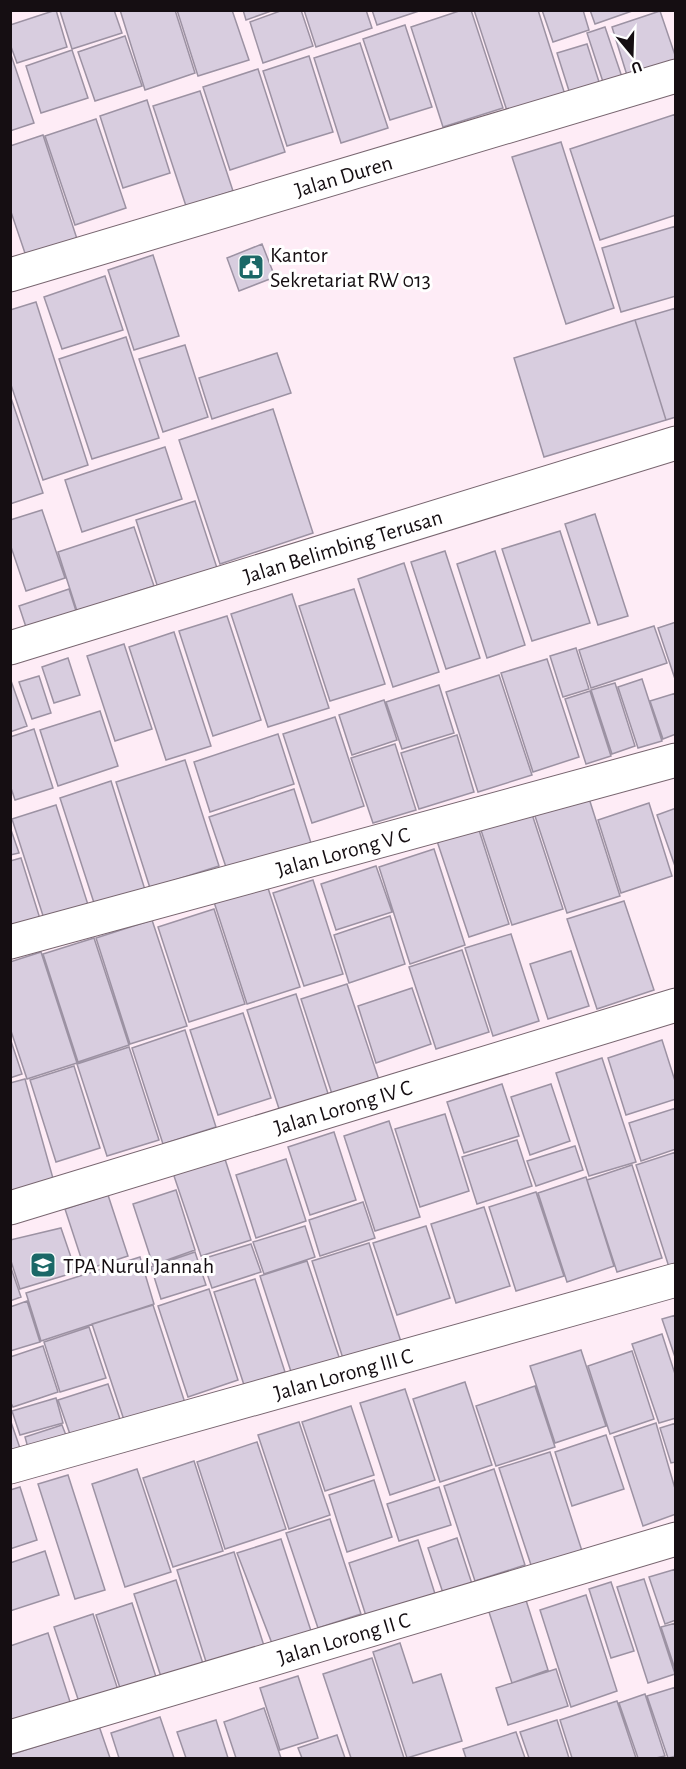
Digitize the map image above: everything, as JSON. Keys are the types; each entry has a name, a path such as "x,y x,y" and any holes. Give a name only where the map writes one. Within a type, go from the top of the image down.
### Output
{"street":[{"name":"Jalan Duren","path":"10,275 675,76"},
{"name":"Jalan Belimbing Terusan","path":"10,648 675,443"},
{"name":"Jalan Lorong V C","path":"10,942 675,760"},
{"name":"Jalan Lorong IV C","path":"10,1209 675,1005"},
{"name":"Jalan Lorong III C","path":"10,1467 675,1280"},
{"name":"Jalan Lorong II C","path":"10,1737 675,1539"}],"building":[{"path":"56,10 67,47 17,63 10,44 10,25"},
{"path":"114,10 122,33 72,49 60,11"},
{"path":"120,10 175,10 195,73 145,90"},
{"path":"177,10 232,10 249,60 198,76"},
{"path":"243,10 274,10 246,20"},
{"path":"283,10 301,10 313,46 263,63 250,22"},
{"path":"304,10 366,10 372,28 316,47"},
{"path":"372,10 422,10 377,25"},
{"path":"462,10 471,10 503,108 443,127 411,27"},
{"path":"474,10 538,10 567,101 510,120"},
{"path":"542,10 583,10 589,30 553,42"},
{"path":"590,10 635,10 595,24"},
{"path":"660,11 676,58 676,70 630,85 612,27"},
{"path":"405,25 432,107 390,120 363,39"},
{"path":"605,27 624,83 605,88 587,33"},
{"path":"125,36 142,86 95,101 78,52"},
{"path":"360,43 388,128 341,143 314,58"},
{"path":"587,44 600,85 570,94 557,53"},
{"path":"72,50 88,98 41,113 26,66"},
{"path":"10,52 34,123 10,131"},
{"path":"309,56 333,132 287,146 263,71"},
{"path":"258,69 285,152 230,170 203,87"},
{"path":"200,91 233,191 186,206 153,106"},
{"path":"147,100 170,173 123,188 100,116"},
{"path":"676,114 676,215 600,240 570,149"},
{"path":"96,119 126,208 75,225 45,136"},
{"path":"43,135 79,245 28,262 10,209 10,146"},
{"path":"561,142 614,308 566,324 512,157"},
{"path":"676,226 676,296 621,312 602,248"},
{"name":"Kantor Sekretariat RW 013","path":"262,244 275,277 239,291 227,258"},
{"path":"153,255 179,336 134,350 108,270"},
{"path":"105,276 123,330 62,349 44,297"},
{"path":"36,302 88,465 43,480 10,382 10,310"},
{"path":"676,308 676,417 666,420 635,320"},
{"path":"635,320 666,420 544,457 514,358"},
{"path":"126,337 159,438 92,459 59,359"},
{"path":"185,345 208,417 163,432 139,359"},
{"path":"277,353 291,393 212,419 199,378"},
{"path":"10,395 43,493 10,504"},
{"path":"273,409 313,533 220,564 179,440"},
{"path":"165,447 182,499 82,532 65,480"},
{"path":"195,501 218,571 159,591 136,520"},
{"path":"42,510 65,578 26,591 10,544 10,520"},
{"path":"595,514 628,616 598,625 565,524"},
{"path":"134,527 154,586 77,611 58,552"},
{"path":"560,531 590,623 532,641 502,549"},
{"path":"445,551 480,658 446,669 411,562"},
{"path":"495,551 525,645 487,658 457,564"},
{"path":"404,563 439,672 393,687 358,579"},
{"path":"69,589 77,614 27,630 19,606"},
{"path":"354,589 385,684 330,701 299,606"},
{"path":"292,594 329,708 268,727 231,614"},
{"path":"227,616 261,720 213,736 179,631"},
{"path":"676,622 676,682 658,628"},
{"path":"654,626 667,663 591,688 579,650"},
{"path":"174,632 211,746 166,760 129,647"},
{"path":"124,644 152,729 115,741 87,656"},
{"path":"576,648 589,689 563,697 550,656"},
{"path":"68,658 80,695 54,703 42,667"},
{"path":"547,659 579,757 533,772 501,673"},
{"path":"499,675 532,775 478,792 446,692"},
{"path":"39,676 51,713 32,719 19,682"},
{"path":"10,678 27,726 10,732"},
{"path":"642,679 662,741 638,748 618,687"},
{"path":"615,683 635,746 612,754 591,690"},
{"path":"439,685 454,733 402,749 386,702"},
{"path":"590,691 611,756 586,764 565,699"},
{"path":"676,693 676,734 663,739 650,701"},
{"path":"384,700 397,740 352,755 339,715"},
{"path":"100,711 118,766 58,786 40,730"},
{"path":"335,717 364,806 312,823 283,734"},
{"path":"34,729 53,788 15,800 10,785 10,737"},
{"path":"278,734 294,784 210,812 194,762"},
{"path":"457,735 474,792 419,809 401,753"},
{"path":"395,744 416,810 373,823 351,758"},
{"path":"185,760 219,866 150,888 116,782"},
{"path":"111,781 146,893 96,909 60,798"},
{"path":"294,789 311,843 227,870 209,817"},
{"path":"587,792 620,896 567,913 533,810"},
{"path":"649,803 672,876 621,893 598,820"},
{"path":"56,805 90,911 46,925 12,819"},
{"path":"530,808 563,909 512,925 479,824"},
{"path":"676,808 676,869 657,815"},
{"path":"10,827 19,853 10,855"},
{"path":"478,827 509,924 469,937 437,841"},
{"path":"434,849 465,945 410,964 379,867"},
{"path":"21,858 41,922 10,932 10,861"},
{"path":"376,866 392,912 336,930 321,884"},
{"path":"313,880 343,974 304,986 273,893"},
{"path":"267,885 300,987 247,1004 214,902"},
{"path":"624,901 654,990 597,1009 567,919"},
{"path":"214,909 245,1004 189,1022 158,927"},
{"path":"390,916 405,964 349,983 334,935"},
{"path":"152,920 187,1026 130,1044 96,938"},
{"path":"511,934 539,1021 493,1036 465,948"},
{"path":"94,938 129,1045 78,1062 43,954"},
{"path":"462,950 489,1032 436,1049 409,967"},
{"path":"571,951 589,1006 548,1019 530,964"},
{"path":"41,952 77,1063 27,1079 10,1028 10,962"},
{"path":"347,984 379,1080 332,1094 301,999"},
{"path":"412,988 431,1044 376,1063 358,1006"},
{"path":"296,994 332,1106 283,1121 247,1010"},
{"path":"243,1013 271,1098 218,1115 190,1030"},
{"path":"185,1030 216,1127 163,1144 132,1048"},
{"path":"10,1038 22,1074 10,1078"},
{"path":"662,1040 676,1084 676,1099 626,1115 608,1058"},
{"path":"129,1047 159,1140 107,1156 77,1064"},
{"path":"602,1058 636,1162 589,1176 556,1073"},
{"path":"74,1066 100,1148 56,1162 30,1080"},
{"path":"25,1079 54,1182 10,1194 10,1083"},
{"path":"502,1084 519,1136 464,1153 447,1102"},
{"path":"551,1084 570,1141 530,1155 511,1097"},
{"path":"676,1108 676,1149 641,1161 629,1123"},
{"path":"445,1114 469,1191 420,1207 395,1129"},
{"path":"389,1121 420,1217 375,1231 344,1136"},
{"path":"334,1132 356,1200 310,1215 288,1147"},
{"path":"517,1140 532,1186 477,1204 462,1157"},
{"path":"575,1146 583,1170 536,1186 527,1161"},
{"path":"676,1152 676,1265 669,1267 636,1165"},
{"path":"224,1156 251,1240 201,1256 173,1173"},
{"path":"286,1159 306,1221 256,1238 236,1175"},
{"path":"632,1165 662,1258 617,1272 587,1180"},
{"path":"586,1177 614,1266 567,1282 538,1193"},
{"path":"176,1190 195,1250 153,1265 133,1204"},
{"path":"536,1192 564,1276 516,1291 489,1207"},
{"path":"108,1195 128,1256 85,1270 65,1209"},
{"path":"363,1202 375,1238 320,1256 309,1220"},
{"path":"484,1207 510,1286 456,1303 431,1224"},
{"path":"305,1226 315,1257 264,1274 253,1242"},
{"path":"426,1226 450,1298 397,1315 373,1243"},
{"name":"TPA Nurul Jannah","path":"61,1228 76,1272 20,1289 10,1258 10,1240"},
{"path":"369,1243 404,1351 346,1368 312,1261"},
{"path":"251,1244 261,1272 212,1288 202,1259"},
{"path":"195,1252 206,1285 161,1299 151,1267"},
{"path":"140,1257 154,1304 41,1341 26,1293"},
{"path":"307,1261 343,1369 295,1384 260,1276"},
{"path":"10,1265 21,1297 10,1301"},
{"path":"255,1279 285,1372 244,1385 214,1292"},
{"path":"209,1289 238,1380 188,1397 158,1306"},
{"path":"27,1301 40,1342 10,1351 10,1307"},
{"path":"153,1305 187,1409 127,1429 92,1324"},
{"path":"676,1315 676,1360 662,1319"},
{"path":"89,1327 106,1378 60,1392 44,1342"},
{"path":"662,1334 676,1377 676,1418 659,1423 632,1344"},
{"path":"43,1346 58,1392 13,1407 10,1401 10,1357"},
{"path":"581,1350 606,1426 555,1443 530,1366"},
{"path":"632,1351 654,1419 610,1434 588,1366"},
{"path":"465,1382 492,1465 440,1482 413,1399"},
{"path":"108,1384 122,1425 72,1440 58,1400"},
{"path":"535,1386 555,1447 496,1466 476,1406"},
{"path":"405,1389 435,1480 390,1495 360,1403"},
{"path":"56,1398 63,1423 20,1435 12,1411"},
{"path":"351,1406 374,1475 325,1491 302,1422"},
{"path":"10,1419 23,1457 10,1461"},
{"path":"299,1422 330,1515 289,1529 258,1435"},
{"path":"656,1423 676,1492 676,1514 643,1526 614,1437"},
{"path":"676,1423 676,1462 671,1463 660,1428"},
{"path":"62,1425 69,1443 30,1455 25,1437"},
{"path":"606,1435 624,1489 572,1506 555,1452"},
{"path":"257,1442 286,1529 225,1549 197,1462"},
{"path":"550,1452 582,1551 532,1568 499,1468"},
{"path":"194,1461 223,1551 173,1567 143,1478"},
{"path":"137,1469 171,1572 125,1587 92,1484"},
{"path":"494,1469 525,1565 475,1581 444,1486"},
{"path":"68,1475 105,1590 75,1599 38,1484"},
{"path":"374,1480 392,1537 347,1552 329,1495"},
{"path":"20,1487 37,1540 10,1549 10,1490"},
{"path":"439,1487 451,1525 399,1541 387,1504"},
{"path":"330,1519 361,1614 318,1628 286,1533"},
{"path":"457,1538 474,1590 445,1599 428,1548"},
{"path":"281,1539 312,1634 273,1646 237,1553"},
{"path":"418,1540 436,1597 367,1619 349,1563"},
{"path":"45,1551 59,1595 10,1611 10,1563"},
{"path":"234,1552 265,1649 208,1668 177,1570"},
{"path":"676,1569 676,1620 665,1624 649,1577"},
{"path":"644,1579 675,1674 648,1683 617,1587"},
{"path":"176,1580 206,1673 164,1686 134,1594"},
{"path":"611,1582 634,1651 611,1658 589,1589"},
{"path":"586,1595 617,1691 571,1707 540,1610"},
{"path":"525,1597 548,1670 512,1683 488,1609"},
{"path":"132,1603 157,1680 121,1691 96,1615"},
{"path":"93,1614 118,1690 79,1702 54,1627"},
{"path":"676,1623 676,1672 661,1627"},
{"path":"48,1633 71,1705 10,1725 10,1646"},
{"path":"400,1643 413,1683 441,1674 462,1741 407,1758 373,1652"},
{"path":"372,1658 404,1758 351,1758 323,1674"},
{"path":"556,1669 568,1706 508,1725 496,1688"},
{"path":"298,1676 318,1738 280,1750 260,1688"},
{"path":"676,1687 676,1756 668,1758 647,1696"},
{"path":"645,1694 665,1756 638,1758 619,1703"},
{"path":"617,1701 636,1758 572,1758 560,1720"},
{"path":"264,1708 281,1758 236,1758 224,1722"},
{"path":"160,1717 174,1758 119,1758 111,1733"},
{"path":"216,1720 228,1758 186,1758 177,1732"},
{"path":"557,1720 569,1758 529,1758 520,1732"},
{"path":"99,1726 110,1758 10,1758 10,1755"},
{"path":"516,1732 525,1758 466,1758 463,1749"},
{"path":"337,1735 345,1758 302,1758 298,1748"}],"place":[{"name":"Kantor Sekretariat RW 013","path":"251,267"},
{"name":"TPA Nurul Jannah","path":"43,1265"}]}
